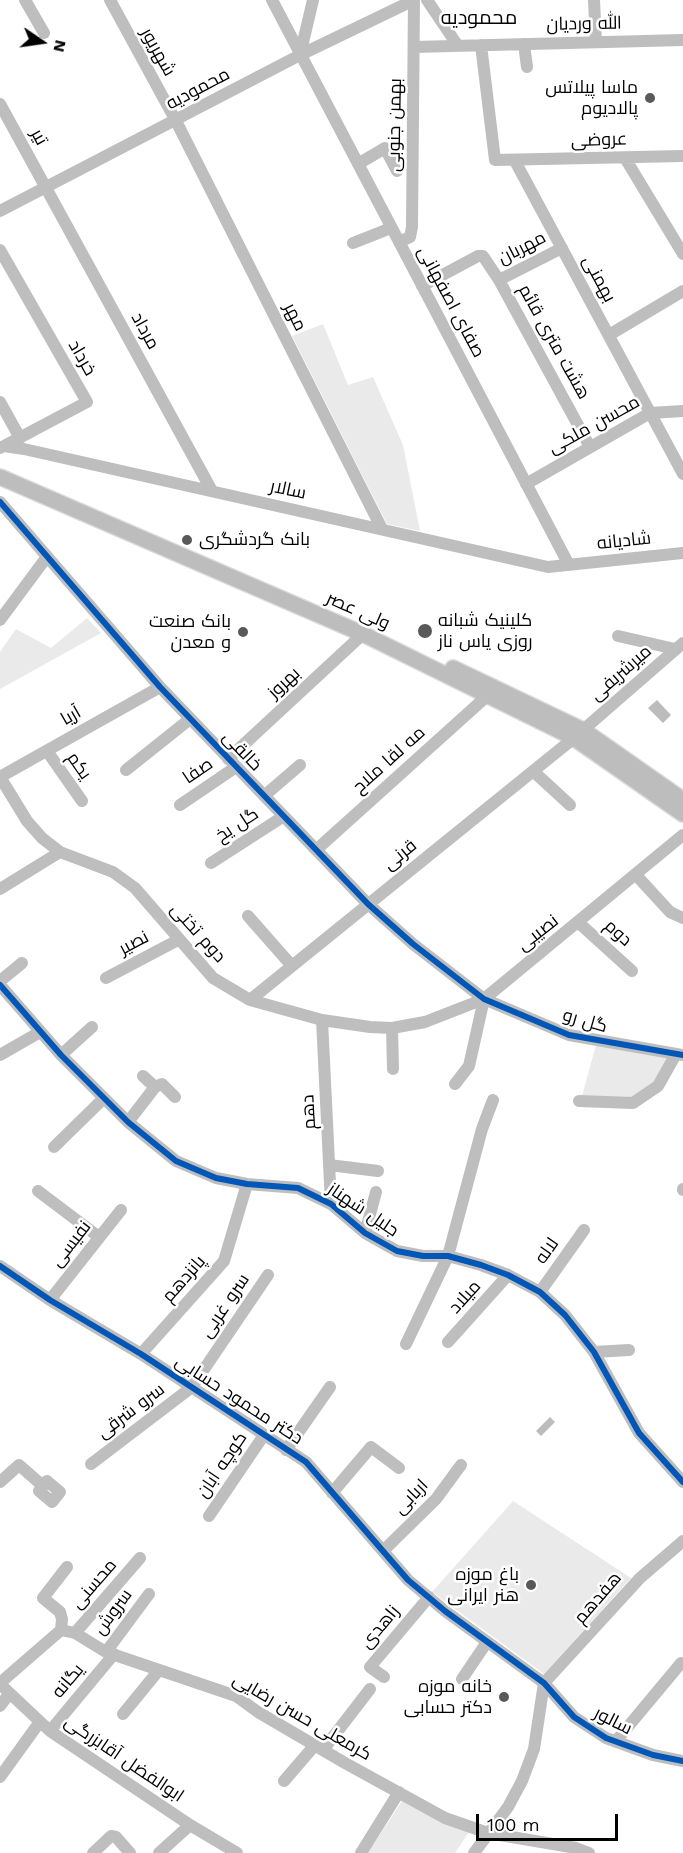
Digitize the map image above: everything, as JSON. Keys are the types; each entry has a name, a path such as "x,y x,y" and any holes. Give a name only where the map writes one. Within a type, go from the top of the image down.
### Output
{"main road":[{"name":"ولی عصر","path":"0,469 372,629 578,734 683,800"},
{"name":"ولی عصر","path":"0,477 363,634 487,696 578,734 683,814"}],"street":[{"path":"25,0 44,33"},
{"name":"شهریور","path":"110,0 176,121"},
{"name":"صفای اصفهانی","path":"272,0 569,565"},
{"path":"300,56 314,0"},
{"name":"محمودیه","path":"0,211 300,56 414,0"},
{"name":"بهمن جنوبی","path":"399,242 411,233 414,0"},
{"path":"427,0 458,46"},
{"path":"594,0 596,42"},
{"name":"الله وردیان","path":"414,47 683,40"},
{"path":"524,44 527,67"},
{"path":"481,45 494,156 499,161 515,161"},
{"name":"تیر","path":"1,107 46,187"},
{"name":"مهر","path":"176,121 382,529"},
{"path":"358,164 385,148 396,171"},
{"name":"عروضی","path":"515,161 683,156"},
{"path":"625,158 683,254"},
{"name":"بهمنی","path":"515,161 683,474"},
{"name":"مرداد","path":"46,187 212,491"},
{"path":"353,243 392,228"},
{"name":"مهربان","path":"499,280 562,248"},
{"name":"خرداد","path":"0,250 87,402 2,447"},
{"name":"هشت متری قائم","path":"422,286 483,256 499,280 590,447"},
{"path":"609,335 683,291"},
{"path":"0,402 20,438"},
{"name":"محسن ملکی","path":"526,484 650,413 683,411"},
{"name":"سالار","path":"2,447 212,491 548,567 569,565"},
{"name":"خالقی","path":"0,502 46,558 160,687 368,904 413,944 484,999"},
{"name":"شادیانه","path":"569,565 683,553"},
{"path":"0,620 46,558"},
{"name":"بهروز","path":"232,763 363,634"},
{"path":"618,636 679,646"},
{"name":"میرشریفی","path":"578,734 679,646"},
{"name":"آریا","path":"0,777 160,687"},
{"name":"مه لقا ملاح","path":"316,850 487,696"},
{"path":"126,771 190,719"},
{"name":"قرنی","path":"250,1000 578,734"},
{"name":"یکم","path":"47,751 82,801"},
{"name":"صفا","path":"180,805 232,763"},
{"path":"264,796 300,765"},
{"path":"533,771 570,805"},
{"name":"دوم تختی","path":"0,777 27,821 42,838 60,852 122,878 135,888 213,978 250,1000 322,1020 392,1028 444,1017 484,999"},
{"name":"گل یخ","path":"211,863 284,816"},
{"name":"نصیبی","path":"484,999 683,836"},
{"path":"0,889 60,852"},
{"path":"636,875 670,912 683,918"},
{"path":"248,916 292,966"},
{"name":"دوم","path":"579,923 632,971"},
{"name":"نصیر","path":"106,978 178,940"},
{"path":"0,983 22,963"},
{"name":"جلیل شهناز","path":"0,983 61,1055 128,1122 156,1147 194,1170 247,1184 298,1188 331,1204 365,1233 397,1251 423,1256 448,1257 508,1275 540,1292 565,1315 594,1352 639,1434 683,1482"},
{"path":"455,1084 469,1066 484,999"},
{"name":"گل رو","path":"484,999 569,1035 679,1054 658,1086 633,1103 579,1101"},
{"name":"دهم","path":"322,1020 331,1204"},
{"path":"61,1055 92,1027"},
{"path":"392,1028 393,1069"},
{"path":"0,1055 40,1032"},
{"path":"143,1076 155,1087"},
{"path":"128,1122 155,1087 162,1084 175,1097"},
{"path":"54,1148 104,1098"},
{"path":"406,1344 448,1257 482,1130 493,1100"},
{"path":"329,1165 378,1171"},
{"name":"پانزدهم","path":"141,1354 224,1261 247,1184"},
{"path":"38,1191 99,1237"},
{"path":"365,1233 376,1192"},
{"name":"نفیسی","path":"50,1300 121,1210"},
{"name":"لاله","path":"540,1292 584,1230"},
{"name":"دکتر محمود حسابی","path":"0,1266 50,1300 141,1354 306,1462 408,1580 544,1683"},
{"name":"سرو غربی","path":"192,1387 267,1275"},
{"name":"میلاد","path":"448,1342 508,1275"},
{"path":"594,1352 629,1350"},
{"name":"سرو شرقی","path":"91,1464 192,1387"},
{"path":"286,1450 330,1387"},
{"name":"کوچه آبان","path":"209,1516 264,1435"},
{"path":"332,1493 371,1448 399,1468"},
{"path":"0,1482 19,1465 43,1486"},
{"name":"اربابی","path":"383,1551 436,1499 461,1465"},
{"name":"هفدهم","path":"544,1683 640,1578 683,1541"},
{"name":"محسنی","path":"75,1633 140,1558"},
{"path":"0,1684 61,1630 60,1612 43,1598 68,1568"},
{"name":"سروش","path":"110,1653 148,1594"},
{"name":"زاهدی","path":"384,1677 370,1667 429,1597"},
{"name":"کرمعلی حسن رضایی","path":"61,1630 75,1633 110,1653 236,1696 319,1748 445,1818 488,1833 576,1848 589,1853"},
{"path":"462,1678 488,1642"},
{"name":"یگانه","path":"50,1731 110,1653"},
{"path":"616,1742 681,1663"},
{"path":"123,1714 159,1670"},
{"path":"474,1853 508,1808 534,1749 544,1683"},
{"name":"سالور","path":"544,1683 574,1717 616,1742 654,1755 683,1761"},
{"name":"ابوالفضل آقابزرگی","path":"0,1684 50,1731 223,1849 237,1853"},
{"path":"284,1781 319,1748 370,1689"},
{"path":"0,1706 9,1694"},
{"path":"0,1777 39,1723"},
{"path":"361,1853 399,1792"},
{"path":"159,1853 190,1825"},
{"path":"93,1853 111,1836 116,1837 130,1853"}],"shaded area":[{"path":"323,324 348,385 373,377 403,445 420,531 387,524 292,336"},
{"path":"87,618 101,633 0,689 0,652 16,629 51,648"},
{"path":"657,700 671,715 663,723 648,708"},
{"path":"596,1045 669,1057 654,1084 631,1100 582,1096"},
{"path":"550,1417 555,1422 541,1436 536,1431"},
{"name":"باغ موزه هنر ایرانی","path":"513,1501 631,1578 544,1674 432,1592"},
{"path":"402,1801 469,1832 455,1853 368,1853"}],"cycle path":[{"path":"0,502 160,687 368,904 413,944 484,999 569,1035 683,1055"},
{"path":"0,985 61,1055 128,1122 176,1161 216,1178 247,1184 298,1188 331,1204 365,1233 397,1251 423,1256 448,1256 481,1265 508,1275 540,1292 565,1315 594,1352 639,1433 683,1482"},
{"path":"0,1266 50,1300 141,1354 306,1462 408,1580 445,1611 544,1683 574,1717 606,1738 653,1755 683,1761"}],"place":[{"name":"ماسا پیلاتس پالادیوم","path":"650,98"},
{"name":"بانک گردشگری","path":"187,540"},
{"name":"کلینیک شبانه روزی یاس ناز","path":"425,631"},
{"name":"بانک صنعت و معدن","path":"243,632"},
{"name":"باغ موزه هنر ایرانی","path":"531,1585"},
{"name":"خانه موزه دکتر حسابی","path":"504,1697"}],"district":[{"name":"محمودیه","path":"479,18"}]}
